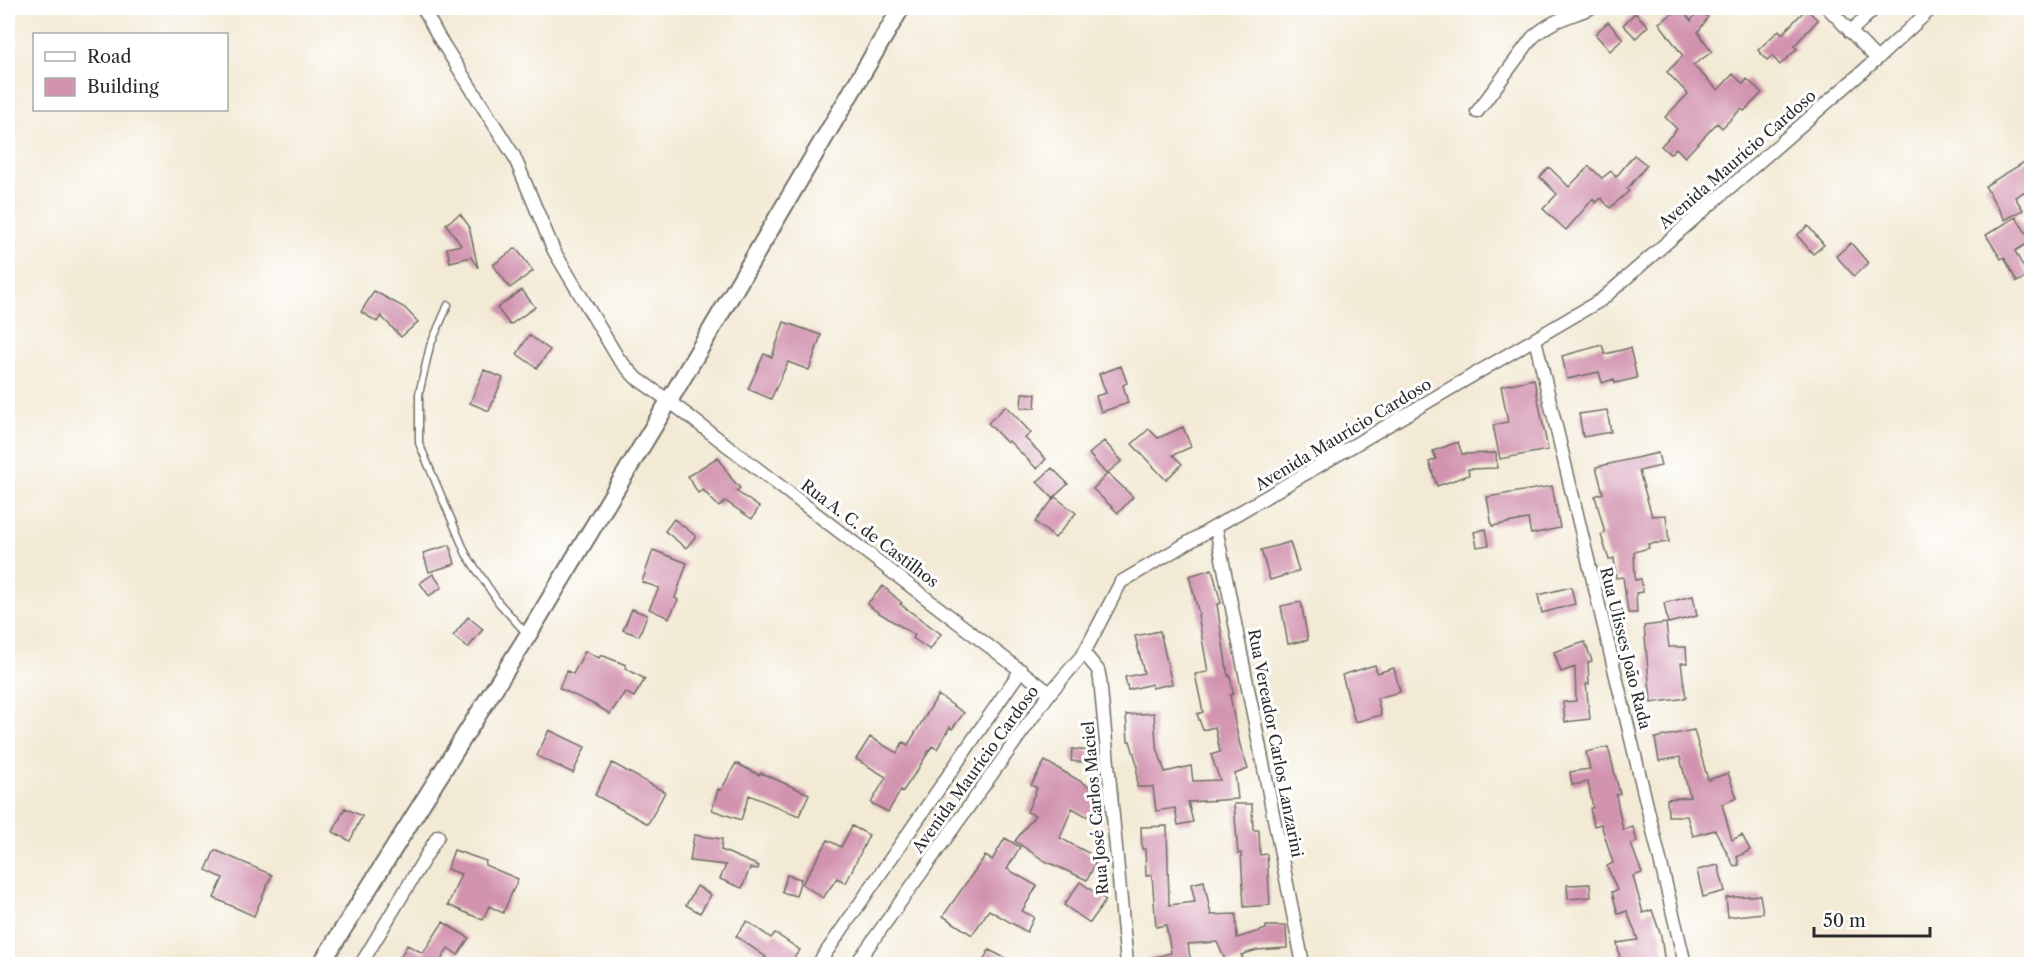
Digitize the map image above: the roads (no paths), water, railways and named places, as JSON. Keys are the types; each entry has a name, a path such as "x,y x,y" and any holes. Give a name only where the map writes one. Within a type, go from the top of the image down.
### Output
{"main road":[{"path":"321,964 528,635 901,8"}],"street":[{"name":"Rua A. C. de Castilhos","path":"423,8 438,36 514,156 554,251 618,358 635,377 669,400 1050,693"},
{"path":"1477,112 1532,38 1549,24 1591,8"},
{"path":"1828,8 1876,59"},
{"path":"1851,32 1875,8"},
{"name":"Avenida Maurício Cardoso","path":"856,964 1050,693 1084,653 1121,582 1601,300 1932,8"},
{"name":"Rua Ulisses João Rada","path":"1535,339 1685,964"},
{"name":"Rua Vereador Carlos Lanzarini","path":"1216,528 1303,964"},
{"name":"Rua José Carlos Maciel","path":"1084,653 1098,670 1100,679 1127,964"},
{"name":"Avenida Maurício Cardoso","path":"818,964 1022,670"},
{"path":"361,964 438,836"}],"lane":[{"path":"448,305 430,346 419,394 419,443 466,554 499,603 528,635"}]}
